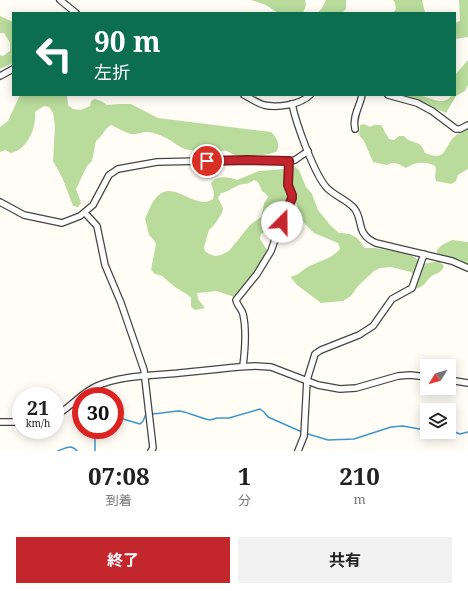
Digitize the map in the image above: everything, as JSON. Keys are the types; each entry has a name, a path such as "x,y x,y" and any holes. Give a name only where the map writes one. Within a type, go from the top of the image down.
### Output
{"street":[{"path":"60,0 69,11"},
{"path":"0,76 12,70"},
{"path":"246,96 264,105 292,104 309,96"},
{"path":"355,129 354,120 360,107 362,96"},
{"path":"392,96 417,103 432,111 456,129 460,129 468,125"},
{"path":"292,104 294,114 308,151 323,183 331,192 354,208 361,228 371,241 382,245 452,261 468,268"},
{"path":"0,202 24,215 62,223 73,220 85,213 94,205 109,175 118,169 157,162 248,160 289,161 295,160 308,151"},
{"path":"243,366 246,347 243,313 237,305 236,300 257,274 271,251 284,214 292,198 288,185 289,161"},
{"path":"85,213 97,226 105,265 121,303 144,370 153,448 151,451"},
{"path":"298,451 304,436 307,380 315,354 321,350 359,335 373,326 392,299 412,288 424,254"},
{"path":"64,410 88,390 116,380 243,366 271,367 330,388 340,389 356,388 398,376 420,376"},
{"path":"456,381 468,383"},
{"path":"0,422 12,422"}],"green space":[{"path":"251,0 305,0 306,5 303,12 276,12 266,5"},
{"path":"326,0 346,0 346,9 343,12 319,12"},
{"path":"393,0 422,0 425,12 394,12 396,9"},
{"path":"459,0 468,0 468,37 456,39 456,23 460,21"},
{"path":"0,16 12,22 12,63 0,69 0,55 3,56 10,51 10,43 4,33 0,33"},
{"path":"468,60 468,85 465,91 456,96 456,74"},
{"path":"20,96 67,96 68,105 73,109 81,110 90,106 91,101 95,99 107,105 131,104 158,118 271,132 275,136 278,148 274,153 256,156 239,156 223,150 215,155 206,154 199,150 193,151 183,148 167,138 154,133 147,132 131,134 111,125 96,141 92,161 87,166 76,189 81,203 78,207 73,206 62,177 53,161 55,126 53,113 49,107 44,106 35,112 33,131 30,137 22,147 11,153 5,150 0,152 0,127 8,121"},
{"path":"406,96 422,96 440,101 448,99 451,96 456,96 446,113"},
{"path":"364,124 370,127 374,125 381,125 389,139 394,140 399,136 404,136 421,145 425,153 437,156 444,152 450,141 468,130 468,169 458,175 456,181 451,184 436,181 435,166 431,164 413,164 406,168 395,163 387,165 373,162 364,141 359,135 360,125"},
{"path":"294,166 299,170 306,187 312,194 318,210 330,225 339,233 355,236 365,248 375,248 410,254 423,264 439,261 444,266 443,269 429,278 423,286 414,289 410,282 413,275 411,272 391,267 380,268 374,271 358,286 351,296 343,301 321,303 297,285 291,278 306,268 332,256 340,249 338,243 314,233 304,223 296,203 293,202 276,219 271,227 261,234 260,239 267,250 251,288 246,293 234,297 217,291 197,293 198,299 205,308 195,310 191,307 191,298 188,295 151,270 156,244 149,235 145,218 153,201 162,193 169,191 176,192 191,199 206,202 213,199 214,193 211,183 220,178 237,180 259,171 284,169 284,172 290,175","holes":["254,180 258,182 262,191 268,197 264,203 262,216 250,225 229,251 215,256 209,254 205,251 204,247 209,230 222,213 223,208 218,198 221,193 239,185 250,183"]},
{"path":"452,240 468,242 468,266 460,260 437,253 437,250 442,245"}],"waterway":[{"path":"151,414 180,411 210,420 217,418 229,418 260,409 268,417 302,432"},
{"path":"124,419 140,424 146,414"},
{"path":"308,434 328,440 354,439 391,427 403,426 420,428"},
{"path":"456,433 460,434 468,432"},
{"path":"95,439 95,451"},
{"path":"58,451 70,447 77,451"}],"route":[{"path":"207,161 289,161 288,185 292,198 284,214 282,222"}]}
